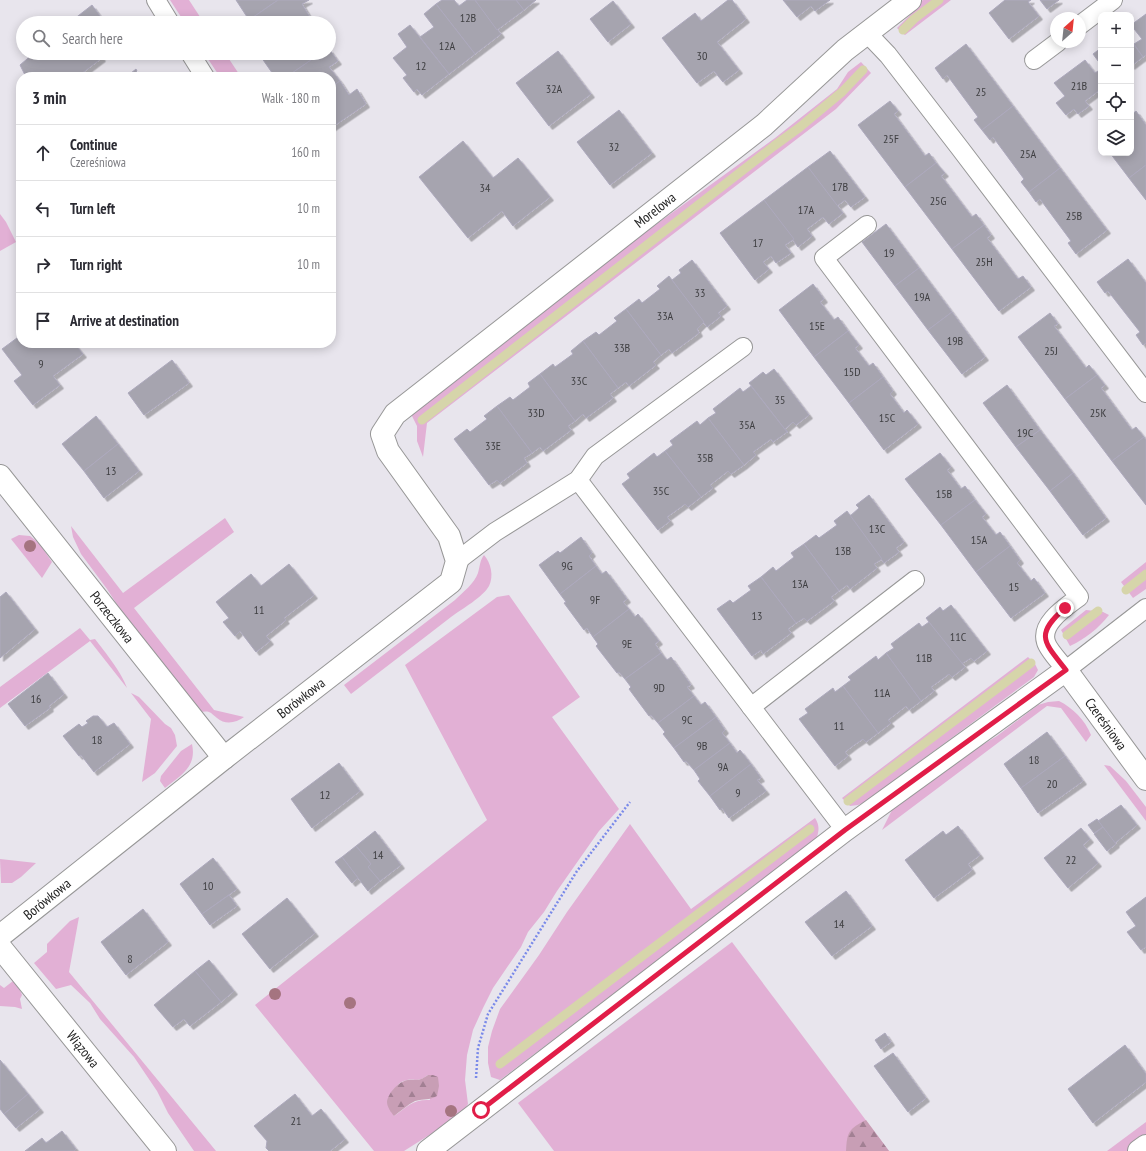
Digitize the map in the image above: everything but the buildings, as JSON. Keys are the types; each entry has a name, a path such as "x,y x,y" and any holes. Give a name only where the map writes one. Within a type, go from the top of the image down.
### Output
{"street":[{"name":"Morelowa","path":"457,561 449,536 388,451 382,434 395,414 764,125 845,50 910,0"},
{"name":"Porzeczkowa","path":"0,476 224,758"},
{"name":"Borówkowa","path":"0,936 224,758 451,582 457,561"},
{"name":"Czereśniowa","path":"1066,670 1146,779"},
{"path":"428,1151 845,830 1066,670"},
{"name":"Wiązowa","path":"0,947 165,1151"},
{"path":"1139,1151 1146,1146"}],"lane":[{"path":"156,0 166,16"},
{"path":"1086,20 1113,0"},
{"path":"867,33 888,55 1146,393"},
{"path":"1034,60 1050,48"},
{"path":"194,60 202,72"},
{"path":"867,225 824,258 1079,597 1052,619 1046,632 1046,642 1066,670 1146,608"},
{"path":"457,561 495,532 578,480 595,456 743,347"},
{"path":"578,480 845,830"},
{"path":"751,707 915,580"}],"path":[{"path":"481,1110 476,1082 478,1048 488,1014 577,871 630,802"}],"shaded area":[{"path":"170,0 189,0 199,16 180,16"},
{"path":"923,0 951,0 905,35 897,28 913,12 911,9"},
{"path":"209,60 230,60 238,72 217,72"},
{"path":"861,62 871,73 836,109 427,423 423,457 417,441 417,426 411,414 625,247 775,138 837,89 848,72"},
{"path":"0,214 6,222 16,242 0,251"},
{"path":"225,518 234,532 134,608 214,710 244,717 238,721 230,722 223,722 209,712 199,712 129,623 107,589 81,554 73,537 71,526 123,593"},
{"path":"19,535 30,536 39,543 52,562 42,578 11,539"},
{"path":"484,555 490,566 491,574 491,582 486,590 477,599 451,617 351,694 344,685 455,600 468,588 478,573"},
{"path":"1146,562 1146,589 1133,598 1121,582"},
{"path":"509,595 580,697 552,717 619,809 599,831 544,912 528,932 521,947 493,988 473,1030 467,1055 465,1080 468,1104 461,1114 404,1151 374,1151 255,1005 487,820 405,665 497,597","holes":["428,1075 430,1100 415,1102 394,1116 390,1095 402,1082 419,1080"]},
{"path":"1086,610 1103,612 1109,615 1091,633 1070,646 1061,630"},
{"path":"80,628 90,640 95,639 117,669 127,688 90,641 0,708 0,687"},
{"path":"1028,657 1035,664 1038,670 1034,677 865,802 850,806 842,798"},
{"path":"131,693 139,697 165,724 171,728 175,735 177,746 155,773 142,782 151,719"},
{"path":"1059,701 1069,707 1082,719 1091,735 1086,742 1061,708 1047,706 882,830 892,810 905,797 951,764 997,736 1038,705"},
{"path":"192,744 193,752 190,765 182,774 165,788 160,781 161,776 181,751"},
{"path":"1104,765 1110,766 1126,781 1146,807 1146,821"},
{"path":"815,818 818,824 818,834 816,840 500,1080 491,1077 488,1063 488,1047 500,1009 630,824 691,909"},
{"path":"0,859 36,863 12,883 1,883"},
{"path":"79,917 69,972 216,1151 194,1151 168,1113 157,1091 134,1057 100,1019 90,1003 71,985 56,989 34,963 47,952 47,944 70,921"},
{"path":"732,942 889,1151 554,1151 518,1103"},
{"path":"13,981 22,995 20,999 22,1009 0,1006 0,985 4,988"},
{"path":"1146,1122 1146,1139 1130,1151 1107,1151"}],"green space":[{"path":"428,1075 438,1077 439,1086 437,1096 415,1101 394,1116 388,1108 387,1102 392,1091 405,1081 420,1079"},
{"path":"866,1120 889,1151 846,1151 847,1139 850,1131 852,1128"}],"waterway":[{"path":"903,30 914,19 939,0"},
{"path":"422,420 800,127 842,92 863,70"},
{"path":"1126,590 1146,574"},
{"path":"1067,635 1098,611"},
{"path":"848,801 1031,663"},
{"path":"500,1064 810,829"}],"route":[{"path":"481,1110 845,830 1066,670 1046,642 1046,632 1052,619 1065,608"}]}
